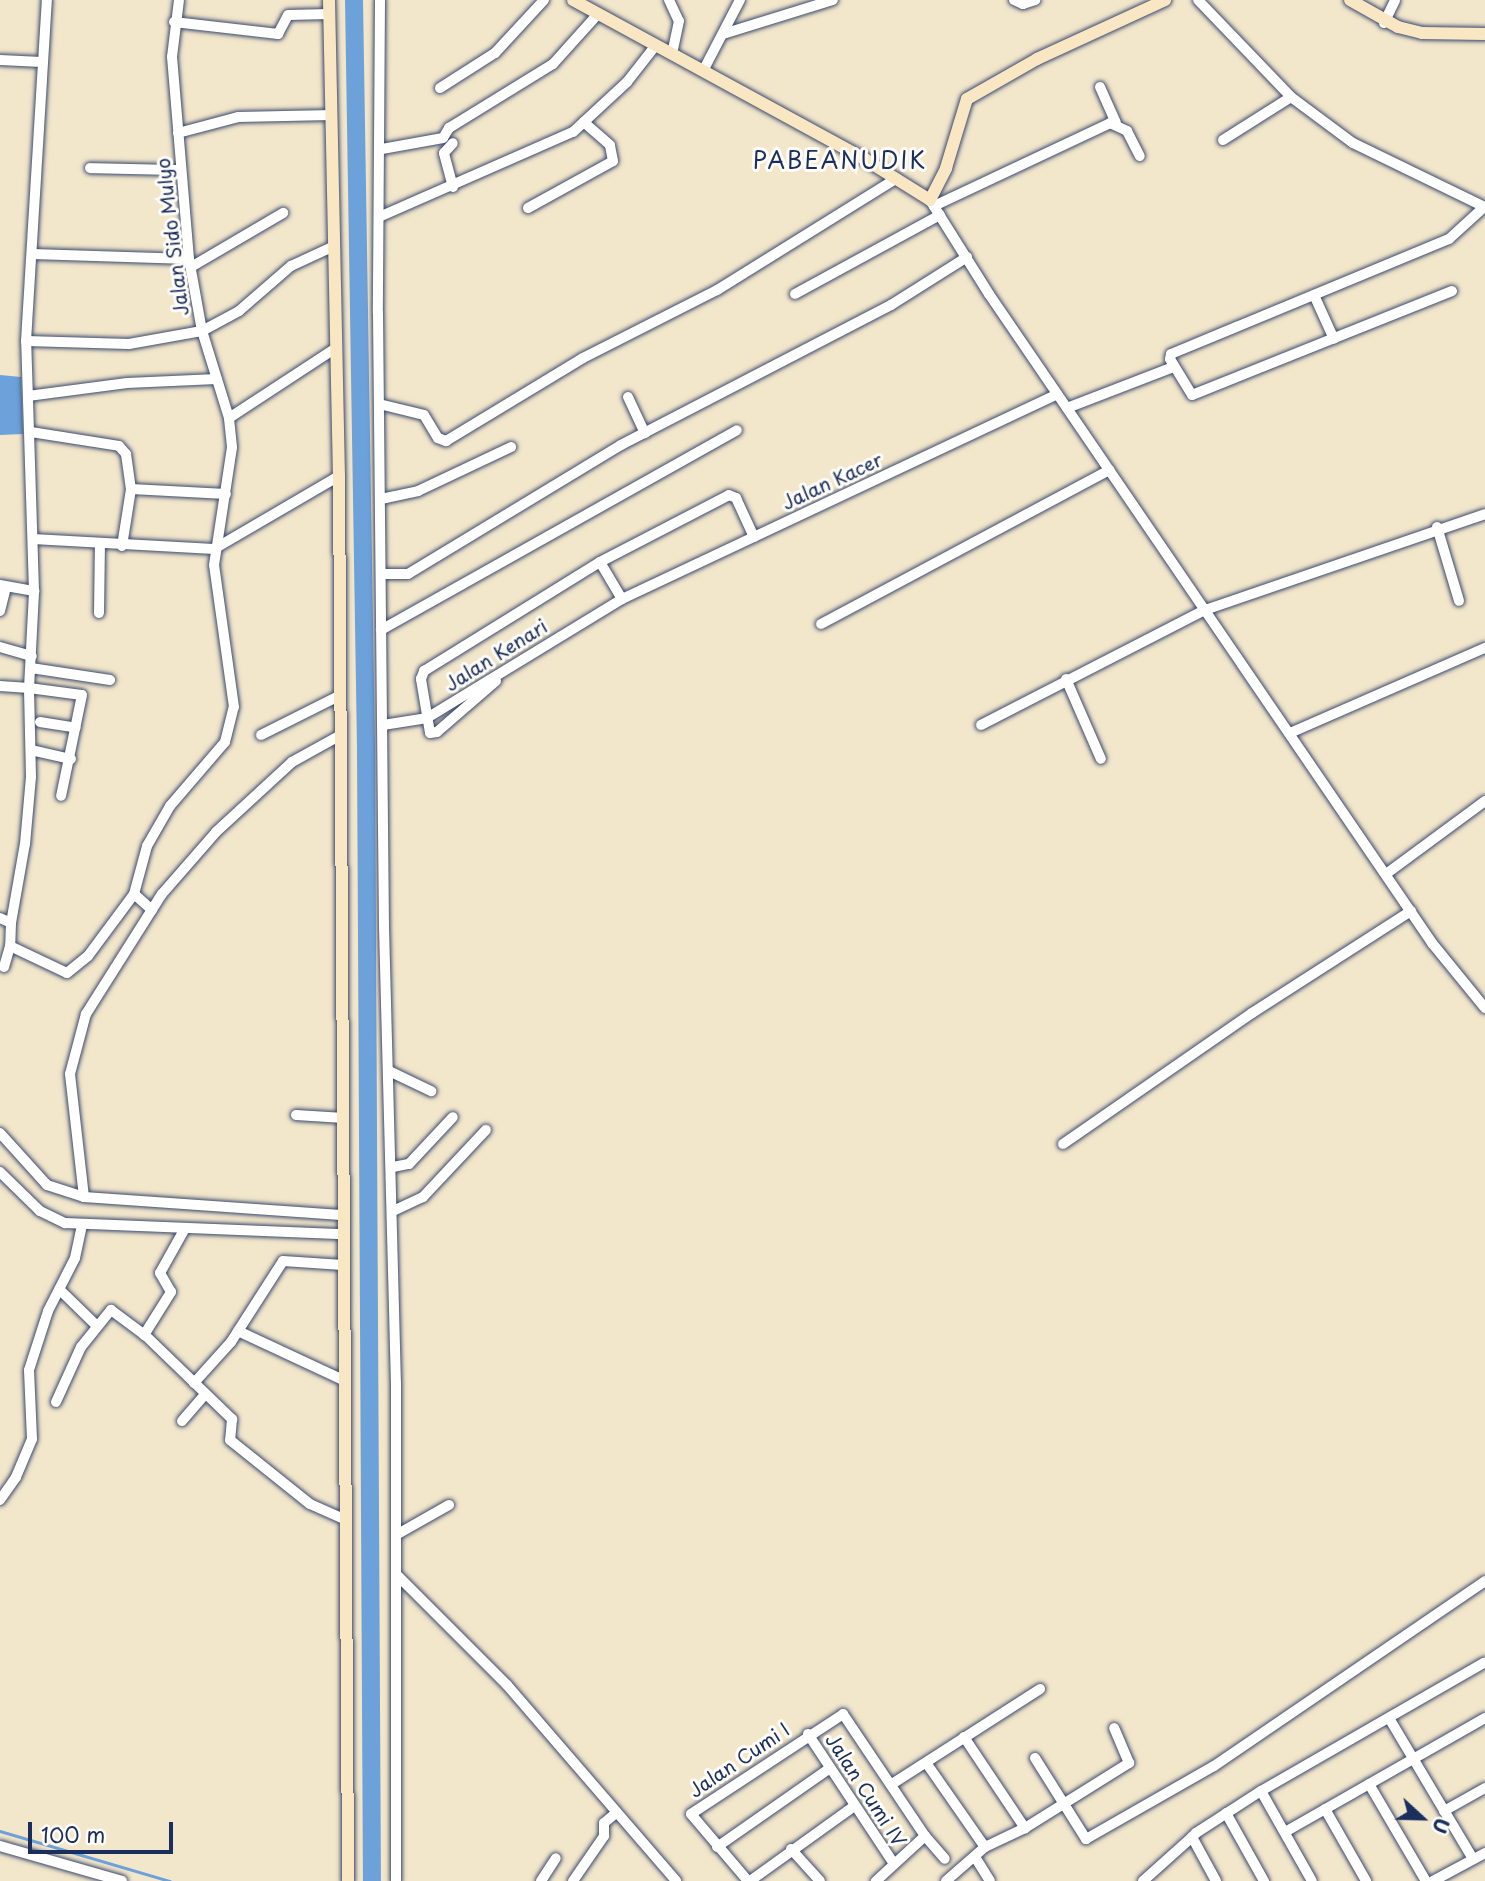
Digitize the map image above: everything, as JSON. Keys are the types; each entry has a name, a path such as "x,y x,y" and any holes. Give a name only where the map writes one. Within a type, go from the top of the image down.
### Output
{"street":[{"path":"4,967 10,946 11,923 27,823 31,750 29,688 34,591 26,341 47,0"},
{"name":"Jalan Sido Mulyo","path":"10,946 67,973 88,956 134,894 153,831 230,733 234,707 215,586 214,549 226,494 232,447 229,418 202,331 190,263 178,133 174,22 179,0"},
{"path":"329,0 339,476 348,1881"},
{"path":"380,0 382,149 379,217 379,404 381,630 393,1167 396,1881"},
{"path":"440,88 495,52 544,0"},
{"path":"573,0 895,179 934,207 1066,408 1411,911 1482,996 1485,1008"},
{"path":"669,0 679,21 672,53"},
{"path":"703,71 740,0"},
{"path":"723,34 833,0"},
{"path":"1014,0 1023,4 1035,0"},
{"path":"934,207 967,99 1037,59 1163,0"},
{"path":"1198,0 1291,97 1353,143 1485,207 1449,239 1171,354 1173,367 1192,395 1451,291"},
{"path":"1384,23 1395,0"},
{"path":"1355,2 1384,23 1422,33 1485,34"},
{"path":"174,22 278,34 288,15 329,14"},
{"path":"382,149 443,138 449,128 553,64 598,14"},
{"path":"379,217 453,187 566,135 584,122 626,82 656,45"},
{"path":"0,60 42,62"},
{"path":"1100,87 1116,123 1127,131 1140,156"},
{"path":"1223,140 1291,97"},
{"path":"178,133 238,117 331,115"},
{"path":"528,208 613,161 610,145 584,122"},
{"path":"795,294 934,207 1116,123"},
{"path":"453,144 444,153 453,187"},
{"path":"90,168 181,170"},
{"path":"379,404 424,415 438,438 446,441 583,358 717,290 895,179"},
{"path":"33,254 190,263 284,213"},
{"path":"26,341 129,344 202,331 239,311 291,266 334,246"},
{"path":"381,575 408,574 645,433 891,305 967,257"},
{"path":"1314,295 1334,339"},
{"path":"229,418 336,348"},
{"path":"1066,408 1173,367"},
{"path":"28,396 127,383 217,379"},
{"name":"Jalan Kacer","path":"622,599 1057,394"},
{"path":"628,397 645,433"},
{"path":"381,630 737,430"},
{"path":"31,432 119,446 126,454 131,489 122,546"},
{"path":"381,499 418,491 512,447"},
{"path":"821,624 1109,470"},
{"path":"33,539 100,545 214,549 339,476"},
{"path":"131,489 226,494"},
{"path":"522,658 437,732 430,733 424,671 600,562 729,495 736,498 754,537"},
{"path":"981,725 1066,679 1205,610 1437,527 1485,514"},
{"path":"1437,527 1459,601"},
{"path":"99,613 100,545"},
{"path":"600,562 622,599"},
{"path":"0,611 3,586 34,591"},
{"name":"Jalan Kenari","path":"383,725 427,718 622,599"},
{"path":"0,647 32,656"},
{"path":"1290,733 1485,648"},
{"path":"31,668 110,680"},
{"path":"1066,679 1101,760"},
{"path":"0,686 80,694 71,759 61,796"},
{"path":"261,736 339,695"},
{"path":"40,722 76,728"},
{"path":"84,1198 70,1074 86,1014 152,910 255,793 292,762 341,736"},
{"path":"31,750 71,759"},
{"path":"1387,874 1485,801"},
{"path":"134,894 152,910"},
{"path":"1062,1144 1411,911"},
{"path":"0,918 11,923"},
{"path":"390,1071 431,1091"},
{"path":"296,1115 344,1118"},
{"path":"393,1167 408,1164 453,1117"},
{"path":"393,1211 423,1197 486,1130"},
{"path":"0,1133 47,1185 84,1198 344,1224"},
{"path":"0,1172 40,1211 65,1223 184,1230 344,1224"},
{"path":"0,1500 16,1477 32,1439 29,1370 36,1341 75,1258 82,1225"},
{"path":"144,1335 172,1292 160,1273 184,1230"},
{"path":"194,1383 238,1332 283,1261 343,1265"},
{"path":"60,1290 96,1325"},
{"path":"55,1402 96,1325 111,1310 144,1335 204,1396 232,1419 230,1440 310,1504 344,1518"},
{"path":"238,1332 343,1380"},
{"path":"182,1420 204,1396"},
{"path":"396,1535 449,1505"},
{"path":"396,1574 507,1685 676,1881"},
{"path":"1034,1758 1083,1838 1089,1838 1235,1752 1485,1581"},
{"path":"1143,1881 1192,1837 1226,1813 1485,1662"},
{"path":"945,1859 925,1836 892,1784 1040,1689"},
{"name":"Jalan Cumi I","path":"717,1847 691,1815 808,1734 845,1715 892,1784"},
{"path":"1389,1718 1473,1859"},
{"path":"1285,1832 1485,1718"},
{"path":"946,1881 985,1847 1025,1828 1130,1761 1114,1728"},
{"name":"Jalan Cumi IV","path":"808,1734 853,1807 894,1864"},
{"path":"964,1737 1025,1828"},
{"path":"927,1764 985,1847"},
{"path":"829,1769 717,1847 749,1881 790,1849 853,1807"},
{"path":"1369,1784 1426,1881"},
{"path":"1444,1811 1485,1788"},
{"path":"1261,1791 1312,1881"},
{"path":"1325,1809 1366,1881"},
{"path":"573,1881 604,1836 604,1823 616,1813"},
{"path":"1226,1813 1264,1881"},
{"path":"876,1881 925,1836"},
{"path":"1192,1837 1216,1881"},
{"path":"0,1846 122,1881"},
{"path":"790,1849 820,1881"},
{"path":"1433,1881 1485,1853"},
{"path":"975,1857 990,1881"},
{"path":"541,1881 556,1858"}],"water":[{"path":"0,375 21,377 23,434 0,435"}],"waterway":[{"path":"354,0 366,747 372,1881"},
{"path":"0,1831 170,1881"}],"district":[{"name":"PABEANUDIK","path":"840,160"}]}
